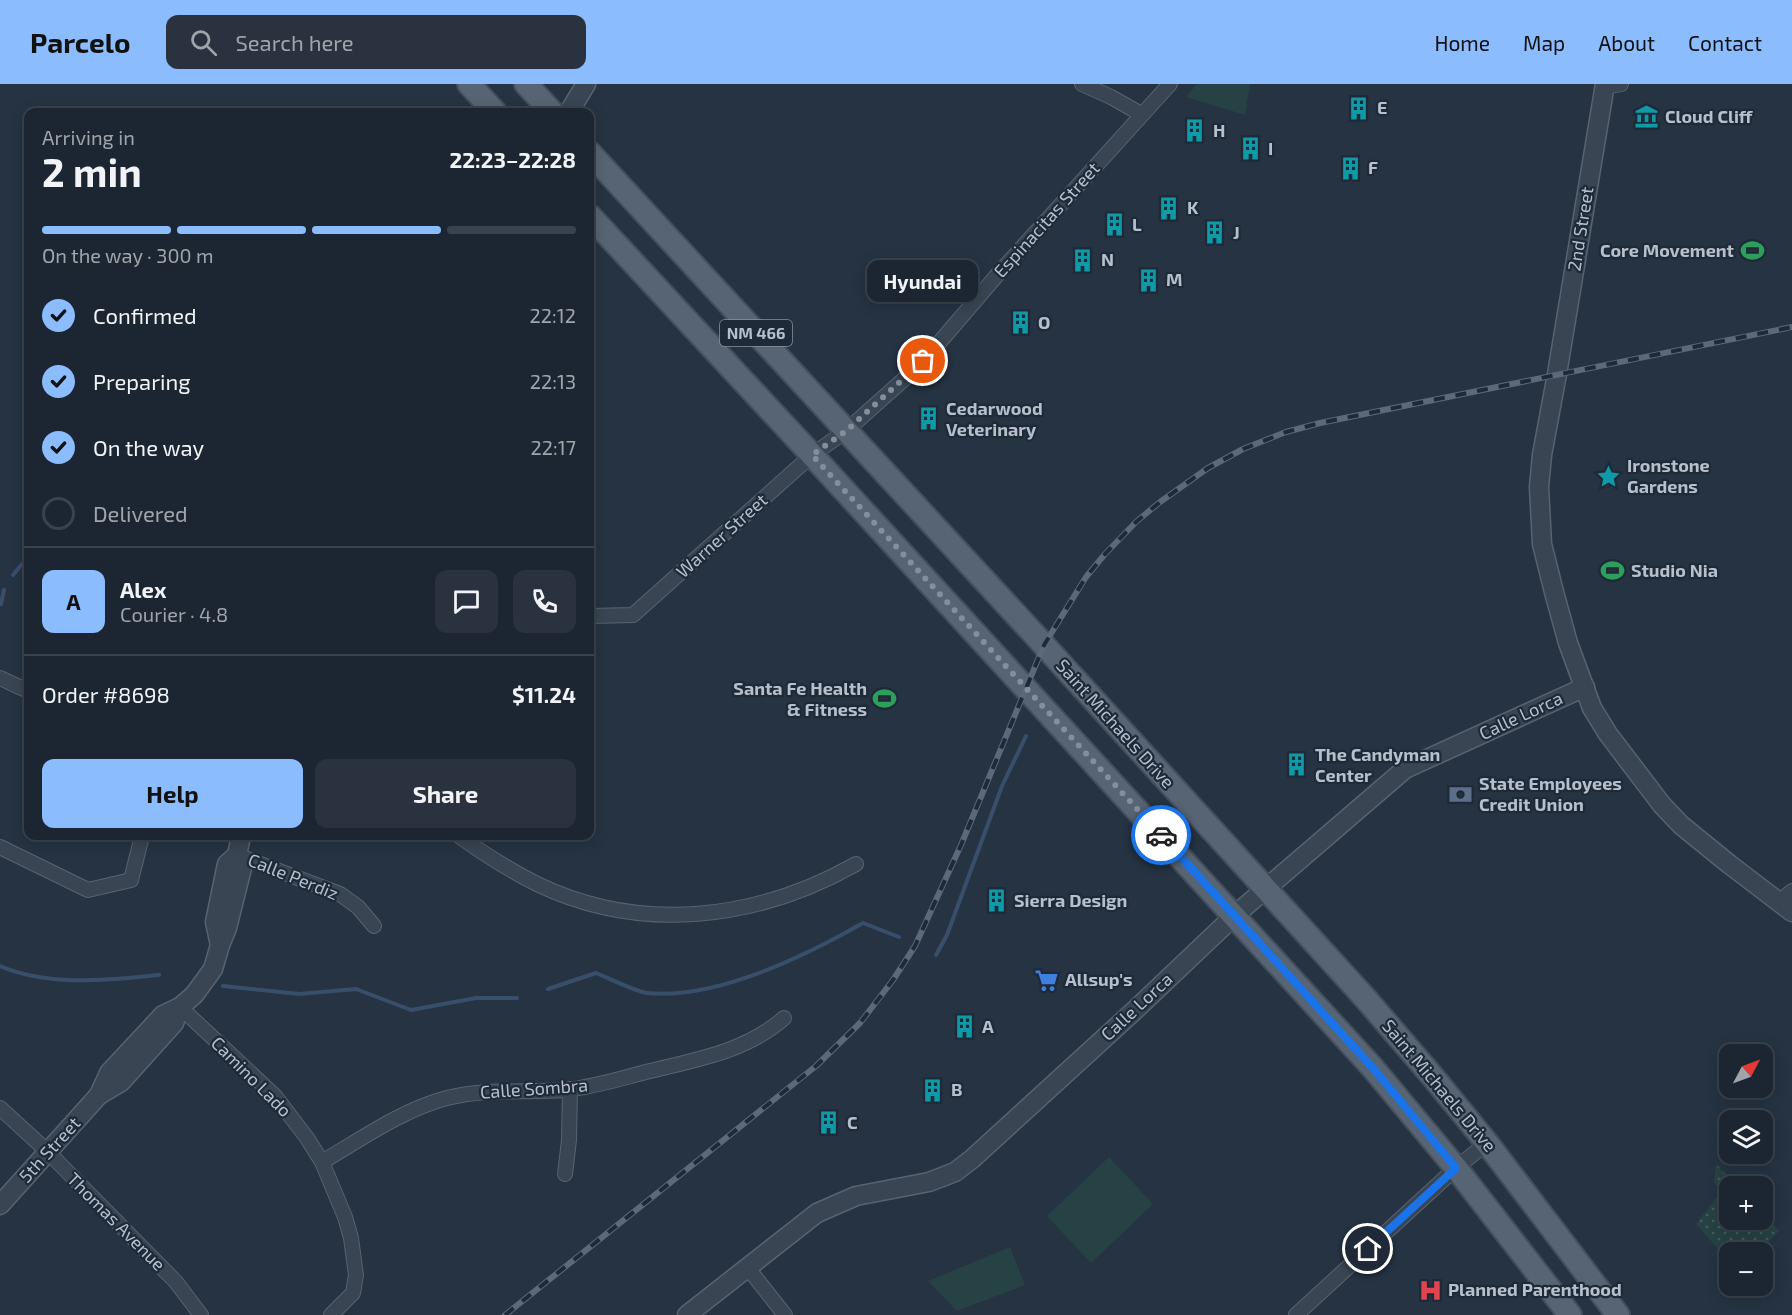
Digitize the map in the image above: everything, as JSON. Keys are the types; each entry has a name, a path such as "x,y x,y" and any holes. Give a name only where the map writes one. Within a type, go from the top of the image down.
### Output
{"main road":[{"path":"469,84 491,108"},
{"path":"526,84 548,108"},
{"name":"Saint Michaels Drive","path":"594,157 1266,888 1426,1068 1487,1143 1618,1315"},
{"name":"NM 466","path":"594,220 1372,1067 1456,1168 1570,1315"}],"street":[{"path":"571,108 586,84"},
{"path":"1082,84 1141,114"},
{"name":"Espinacitas Street","path":"846,431 921,364 998,274 1170,84"},
{"name":"2nd Street","path":"1610,85 1542,455 1539,487 1542,544 1568,643 1592,708 1608,734 1662,805 1682,825 1706,847 1788,901"},
{"name":"Warner Street","path":"594,616 633,615 812,455 846,431"},
{"path":"0,678 24,689"},
{"name":"Calle Lorca","path":"687,1315 808,1219 839,1202 856,1196 930,1182 955,1172 1126,1018 1234,916 1405,770 1584,687"},
{"path":"0,846 88,890 130,880 141,840"},
{"name":"5th Street","path":"0,1204 99,1095 121,1082 174,1023 180,1007 206,980 213,969 227,928 242,868 237,855 240,840"},
{"path":"465,840 496,861 547,888 592,904 652,914 701,914 747,907 812,887 856,864"},
{"name":"Calle Perdiz","path":"237,855 340,894 358,907 374,926"},
{"name":"Camino Lado","path":"180,1007 275,1096 322,1162 345,1217 351,1238 356,1275 353,1293 331,1315"},
{"name":"Calle Sombra","path":"322,1162 409,1112 446,1098 486,1092 570,1089 594,1085 723,1051 752,1041 784,1018"},
{"path":"564,1173 569,1140 570,1089"},
{"name":"Thomas Avenue","path":"0,1108 48,1152 176,1282 201,1315"},
{"path":"1296,1315 1456,1168 1487,1143"},
{"path":"747,1268 785,1315"}],"green space":[{"path":"1197,84 1250,84 1245,115 1186,97"},
{"path":"1109,1157 1153,1204 1091,1263 1047,1216"},
{"path":"1716,1164 1727,1176 1719,1176 1719,1189 1714,1183"},
{"path":"1719,1195 1719,1230 1773,1230 1773,1224 1779,1231 1768,1242 1719,1242 1719,1250 1696,1224"},
{"path":"1010,1247 1025,1285 957,1311 928,1281"}],"waterway":[{"path":"13,575 22,564"},
{"path":"1,604 4,590"},
{"path":"936,955 947,935 1002,786 1026,736"},
{"path":"548,989 596,973 647,993 702,990 759,973 814,949 863,923 899,937"},
{"path":"0,966 19,973 58,979 99,980 159,975"},
{"path":"223,986 299,994 356,989 411,1010 476,998 517,998"}],"railway":[{"path":"505,1315 816,1066 860,1023 893,980 915,946 961,845 1044,645 1086,577 1137,521 1160,502 1208,468 1243,449 1286,432 1320,423 1792,327"}],"way so far":[{"path":"923,361 846,431 812,455 1161,835"}],"place":[{"name":"E","path":"1359,108"},
{"name":"Cloud Cliff","path":"1647,117"},
{"name":"H","path":"1195,131"},
{"name":"I","path":"1250,149"},
{"name":"F","path":"1350,168"},
{"name":"K","path":"1169,208"},
{"name":"L","path":"1114,225"},
{"name":"J","path":"1215,233"},
{"name":"Core Movement","path":"1752,251"},
{"name":"N","path":"1083,260"},
{"name":"M","path":"1148,280"},
{"name":"O","path":"1020,323"},
{"name":"Hyundai","path":"923,361"},
{"name":"Cedarwood Veterinary","path":"928,419"},
{"name":"Ironstone Gardens","path":"1609,476"},
{"name":"Studio Nia","path":"1613,571"},
{"name":"Santa Fe Health & Fitness","path":"885,699"},
{"name":"The Candyman Center","path":"1297,765"},
{"name":"State Employees Credit Union","path":"1461,794"},
{"name":"Sierra Design","path":"996,901"},
{"name":"Allsup's","path":"1047,980"},
{"name":"A","path":"964,1027"},
{"name":"B","path":"933,1090"},
{"name":"C","path":"829,1123"},
{"name":"Planned Parenthood","path":"1430,1290"}],"route":[{"path":"1161,835 1372,1067 1456,1168 1368,1249"}]}
